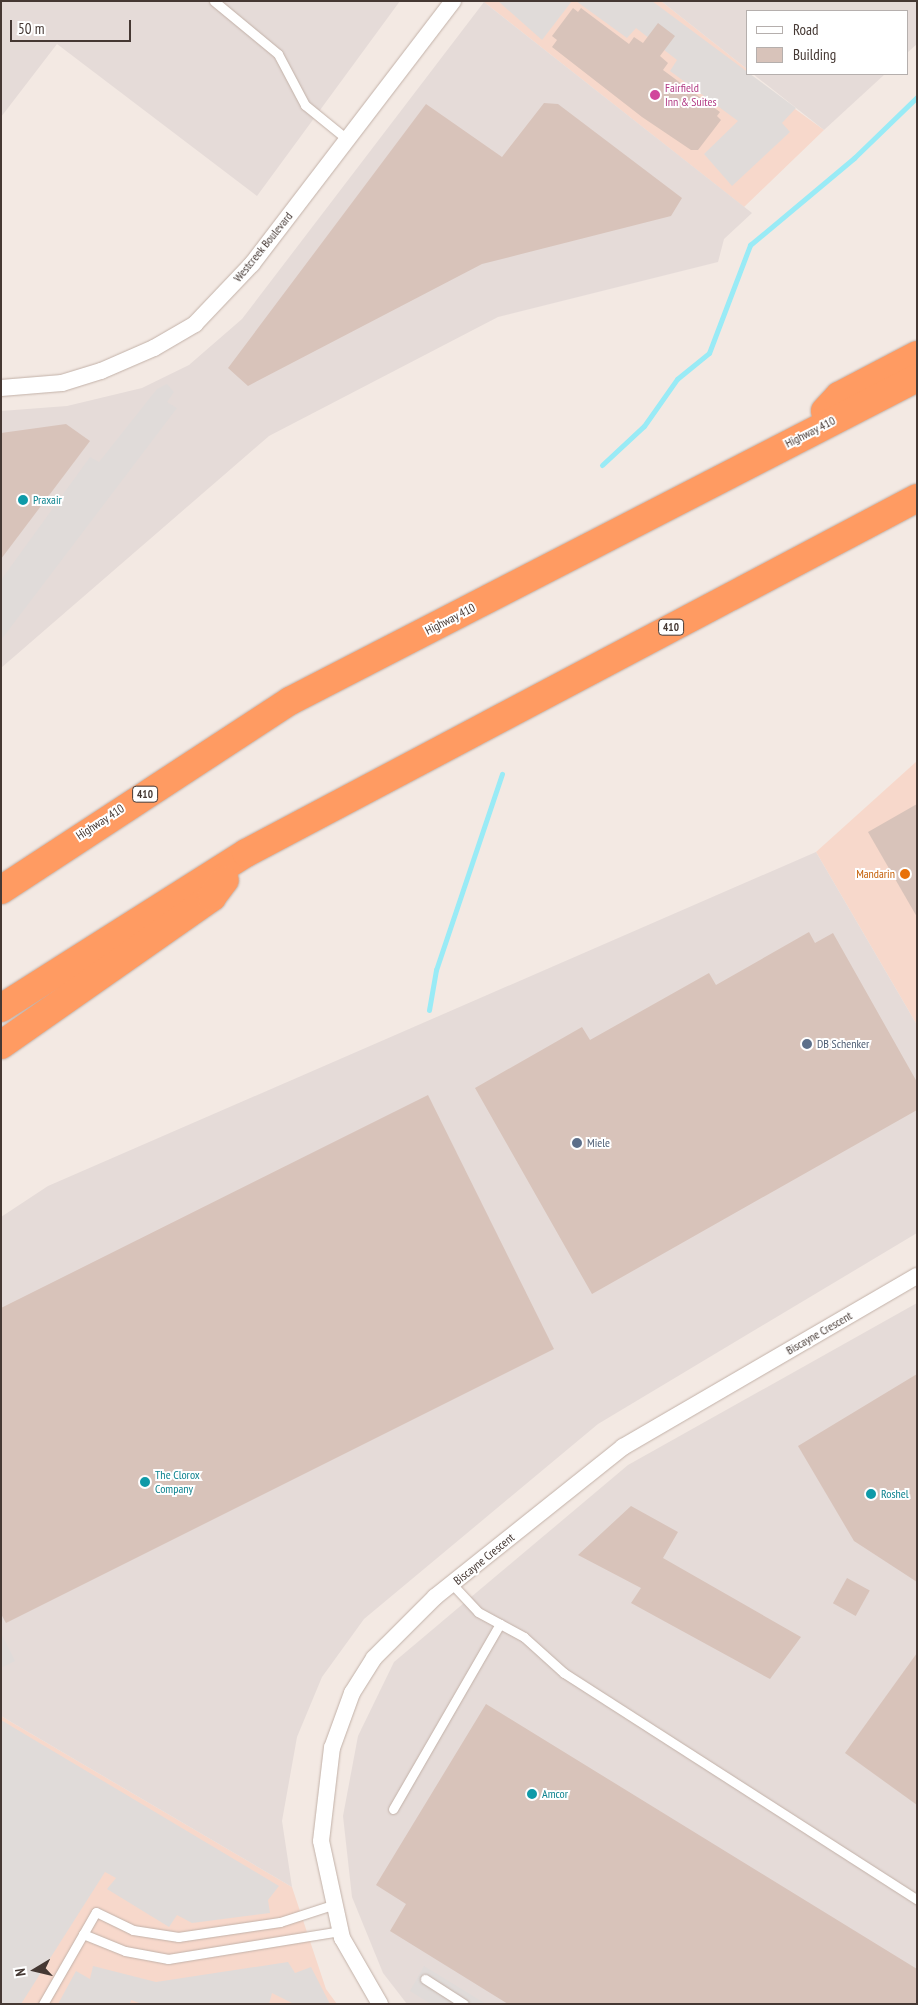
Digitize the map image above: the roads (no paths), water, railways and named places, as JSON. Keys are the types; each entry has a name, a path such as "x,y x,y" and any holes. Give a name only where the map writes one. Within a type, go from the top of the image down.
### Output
{"highway":[{"path":"800,437 839,396 917,355"},
{"name":"Highway 410","path":"1,890 290,701 917,378"},
{"name":"410","path":"1,1008 246,853 917,498"},
{"path":"1,1045 212,897 246,853"}],"street":[{"name":"Westcreek Boulevard","path":"1,388 62,383 101,371 154,348 195,324 252,264 453,1"},
{"name":"Biscayne Crescent","path":"380,2004 340,1931 332,1906 321,1841 322,1810 335,1739 352,1693 374,1658 406,1623 452,1584 623,1447 917,1276"}],"lane":[{"path":"214,1 278,54 305,105 348,140"},
{"path":"452,1584 478,1612 524,1637 564,1673 917,1900"},
{"path":"393,1809 500,1624"},
{"path":"43,2004 96,1912 133,1930 178,1937 280,1922 332,1906"},
{"path":"84,1934 131,1953 168,1959 340,1931"},
{"path":"425,1979 464,2004"}],"waterway":[{"path":"602,465 644,426 677,379 709,353 750,245 854,158 917,97"},
{"path":"429,1010 436,970 502,774"}],"place":[{"name":"Fairfield Inn & Suites","path":"655,95"},
{"name":"Praxair","path":"23,500"},
{"name":"Mandarin","path":"905,874"},
{"name":"DB Schenker","path":"807,1044"},
{"name":"Miele","path":"577,1143"},
{"name":"The Clorox Company","path":"145,1482"},
{"name":"Roshel","path":"871,1494"},
{"name":"Amcor","path":"532,1794"}]}
